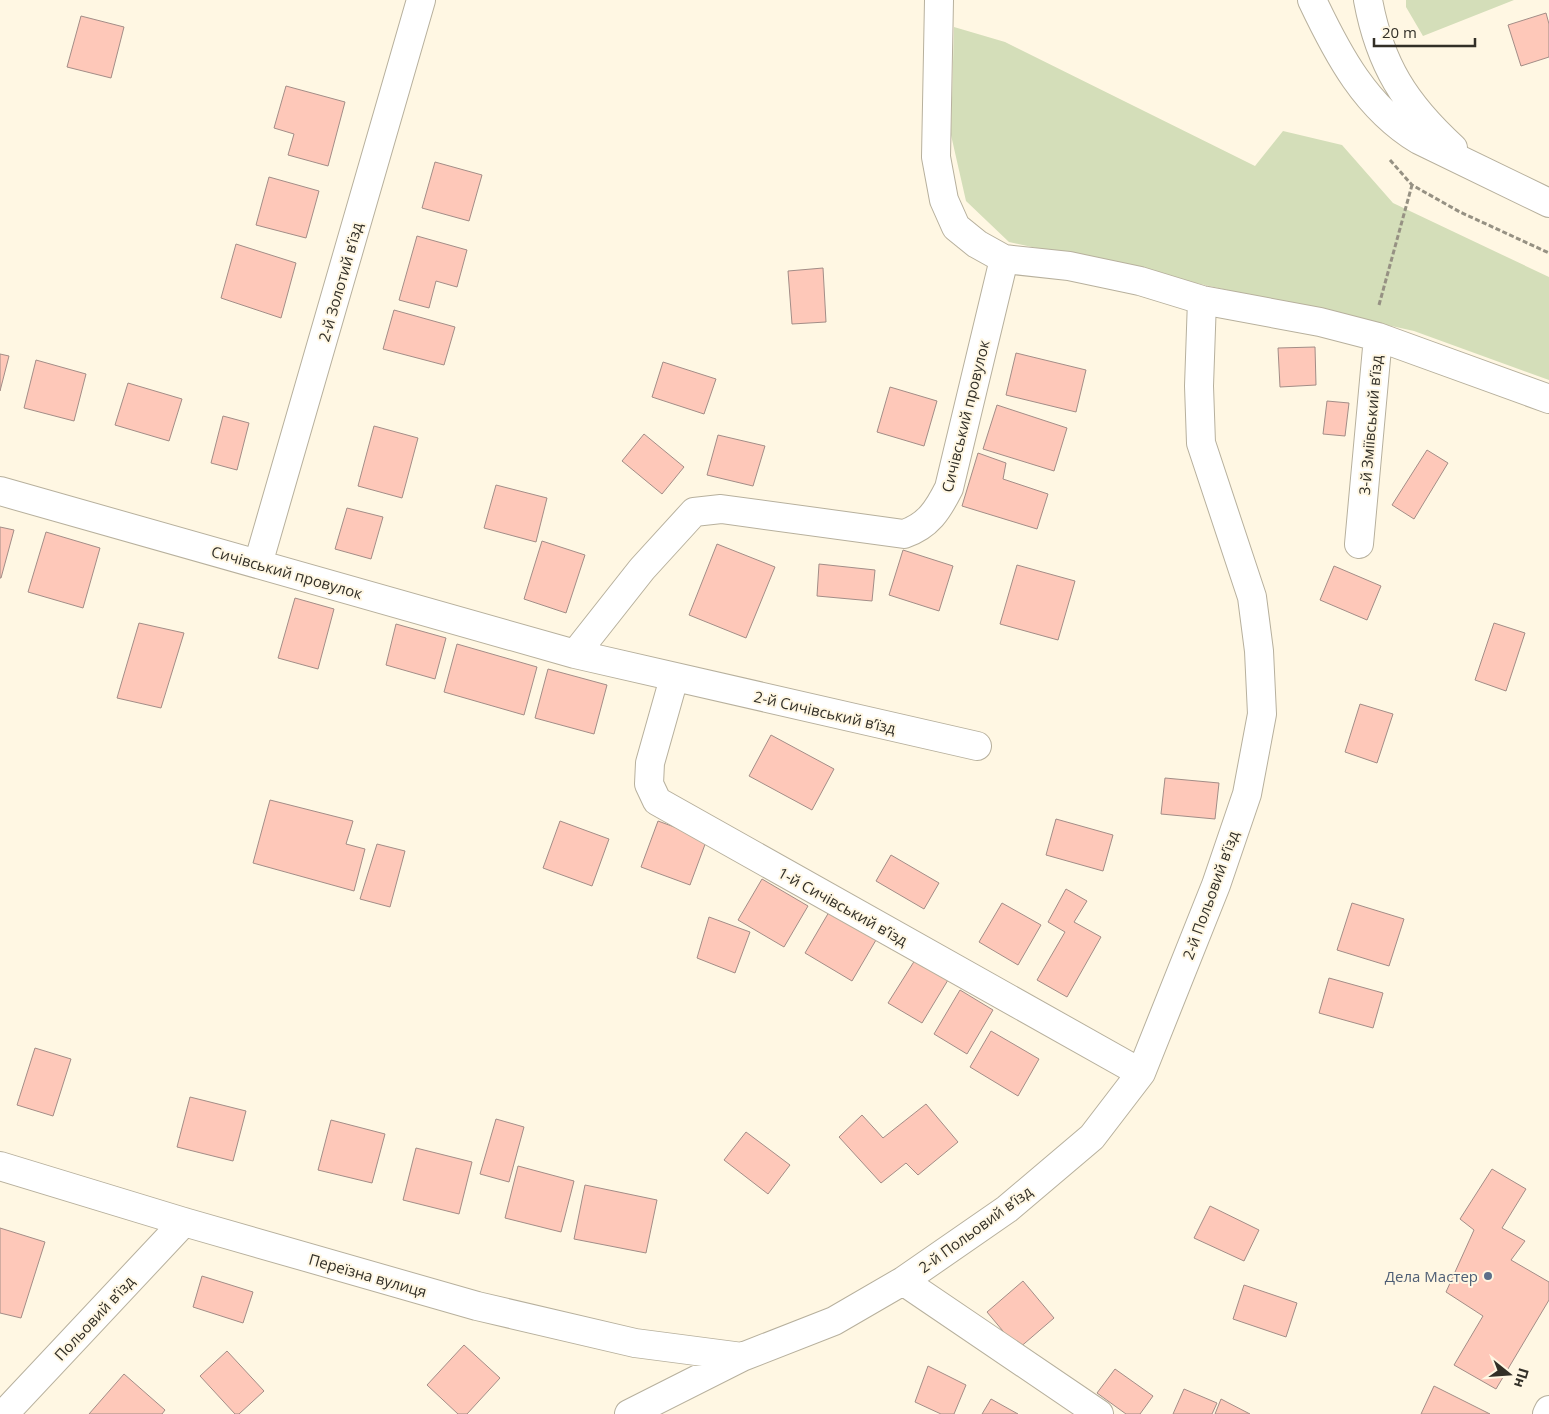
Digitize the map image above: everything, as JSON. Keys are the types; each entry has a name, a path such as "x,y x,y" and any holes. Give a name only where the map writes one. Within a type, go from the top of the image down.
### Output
{"street":[{"name":"2-й Золотий в’їзд","path":"258,564 421,0"},
{"path":"939,0 936,157 944,200 956,227 977,244 1004,258 1069,266 1140,281 1202,300"},
{"path":"1312,0 1336,50 1368,96 1400,129 1549,203"},
{"path":"1368,0 1373,28 1385,62 1394,77 1434,130 1471,164"},
{"name":"Сичівський провулок","path":"575,654 642,569 694,512 721,509 904,534 918,529 936,513 949,488 1004,258"},
{"name":"3-й Зміївський в’їзд","path":"1202,300 1320,322 1375,337 1359,544"},
{"name":"2-й Польовий в’їзд","path":"629,1414 742,1357 834,1321 903,1281 1007,1208 1092,1136 1141,1072 1216,885 1247,794 1262,714 1259,651 1252,597 1201,443 1199,386 1202,300"},
{"path":"1375,337 1549,399"},
{"name":"Сичівський провулок","path":"0,491 575,654 674,678"},
{"name":"1-й Сичівський в’їзд","path":"674,678 650,763 648,784 657,801 1141,1072"},
{"name":"2-й Сичівський в’їзд","path":"674,678 977,746"},
{"name":"Переїзна вулиця","path":"0,1166 184,1222 487,1308 635,1343 742,1357"},
{"name":"Польовий в’їзд","path":"4,1414 184,1222"},
{"path":"903,1281 1099,1414"},
{"path":"1547,1414 1549,1410"}],"path":[{"path":"1384,154 1412,185 1460,212 1549,253"},
{"path":"1375,337 1412,185"}],"green space":[{"path":"1406,0 1514,0 1423,36 1406,7"},
{"path":"954,27 1005,42 1255,166 1283,131 1342,145 1393,203 1549,277 1549,380 1414,331 1009,242 966,201 951,135"}],"building":[{"path":"1546,13 1549,24 1549,57 1521,66 1508,25"},
{"path":"81,16 124,27 111,78 67,67"},
{"path":"286,86 345,102 328,166 288,155 294,134 274,128"},
{"path":"435,162 482,175 469,221 422,208"},
{"path":"269,177 319,191 306,238 256,225"},
{"path":"417,236 467,250 457,287 436,281 429,308 399,300"},
{"path":"236,244 296,263 281,318 221,298"},
{"path":"823,268 826,322 792,324 788,271"},
{"path":"394,310 455,327 444,365 383,349"},
{"path":"1315,347 1316,385 1280,387 1278,348"},
{"path":"1016,353 1086,370 1076,412 1006,395"},
{"path":"0,354 9,356 0,391"},
{"path":"36,360 86,374 74,421 24,408"},
{"path":"663,362 716,379 704,414 652,397"},
{"path":"128,383 182,399 169,441 115,425"},
{"path":"890,387 937,401 924,446 877,432"},
{"path":"1327,401 1349,403 1345,436 1323,434"},
{"path":"997,405 1067,428 1054,471 983,449"},
{"path":"223,416 249,423 237,470 211,463"},
{"path":"374,426 418,438 402,498 358,486"},
{"path":"644,434 684,467 662,494 622,461"},
{"path":"718,435 765,446 753,486 707,475"},
{"path":"1427,450 1448,463 1414,519 1392,505"},
{"path":"978,453 1006,463 1003,479 1048,494 1037,529 962,506"},
{"path":"496,485 547,498 536,542 484,528"},
{"path":"347,508 383,517 371,559 335,549"},
{"path":"0,527 14,530 1,578 0,578"},
{"path":"46,532 100,548 83,608 28,592"},
{"path":"542,541 585,555 566,613 524,599"},
{"path":"717,544 775,567 746,638 689,615"},
{"path":"903,550 953,566 939,611 889,595"},
{"path":"819,564 875,570 872,601 817,596"},
{"path":"1017,565 1075,581 1058,640 1000,624"},
{"path":"1334,566 1381,586 1367,620 1320,600"},
{"path":"295,598 334,609 318,669 278,658"},
{"path":"139,623 184,633 161,708 117,698"},
{"path":"1494,623 1525,633 1506,691 1475,680"},
{"path":"396,624 446,638 435,679 386,665"},
{"path":"457,644 537,667 524,715 444,692"},
{"path":"548,669 607,685 594,734 535,718"},
{"path":"1360,704 1393,714 1377,763 1345,752"},
{"path":"771,735 834,769 812,810 749,776"},
{"path":"1165,778 1219,783 1215,819 1161,814"},
{"path":"270,800 353,821 346,844 365,849 354,891 253,863"},
{"path":"1056,819 1113,835 1103,871 1046,855"},
{"path":"560,821 609,839 592,886 543,868"},
{"path":"658,821 707,839 690,885 641,867"},
{"path":"377,844 405,851 390,907 360,899"},
{"path":"891,855 939,883 924,909 876,881"},
{"path":"762,879 808,906 784,947 738,920"},
{"path":"1066,889 1087,901 1074,922 1101,937 1067,997 1037,980 1065,932 1048,922"},
{"path":"1002,903 1041,925 1018,965 979,942"},
{"path":"1352,903 1404,919 1389,966 1337,950"},
{"path":"829,912 876,940 852,981 805,953"},
{"path":"709,917 750,932 735,973 697,958"},
{"path":"915,960 948,980 922,1023 888,1003"},
{"path":"1329,978 1383,993 1373,1028 1319,1013"},
{"path":"960,990 993,1010 967,1054 934,1034"},
{"path":"991,1031 1039,1059 1018,1096 970,1067"},
{"path":"35,1048 71,1059 53,1116 17,1105"},
{"path":"190,1097 246,1111 233,1161 177,1147"},
{"path":"926,1104 958,1142 918,1175 906,1163 881,1183 839,1137 862,1115 883,1138"},
{"path":"496,1119 524,1127 509,1182 480,1174"},
{"path":"331,1120 385,1134 372,1183 318,1170"},
{"path":"746,1132 790,1165 768,1194 724,1160"},
{"path":"416,1148 472,1162 459,1214 403,1200"},
{"path":"518,1166 574,1181 561,1232 505,1218"},
{"path":"1492,1169 1526,1189 1502,1228 1525,1241 1511,1260 1549,1282 1549,1300 1496,1389 1454,1365 1483,1316 1446,1292 1474,1230 1460,1219"},
{"path":"585,1185 657,1200 646,1253 574,1239"},
{"path":"1210,1206 1259,1230 1244,1261 1194,1238"},
{"path":"0,1228 45,1242 21,1318 0,1313"},
{"path":"202,1276 253,1292 243,1323 193,1307"},
{"path":"1023,1281 1054,1318 1018,1349 987,1312"},
{"path":"1244,1285 1297,1303 1286,1337 1233,1319"},
{"path":"464,1345 500,1378 467,1414 458,1414 427,1385"},
{"path":"227,1351 264,1391 239,1414 235,1414 200,1376"},
{"path":"928,1366 966,1385 954,1414 941,1414 915,1402"},
{"path":"1115,1369 1153,1396 1140,1414 1126,1414 1097,1393"},
{"path":"124,1374 165,1410 162,1414 89,1414"},
{"path":"1434,1386 1490,1414 1421,1414"},
{"path":"1184,1389 1217,1403 1212,1414 1173,1414"},
{"path":"991,1399 1018,1414 982,1414"},
{"path":"1221,1399 1250,1414 1215,1414"}],"place":[{"name":"Дела Мастер","path":"1488,1276"}]}
